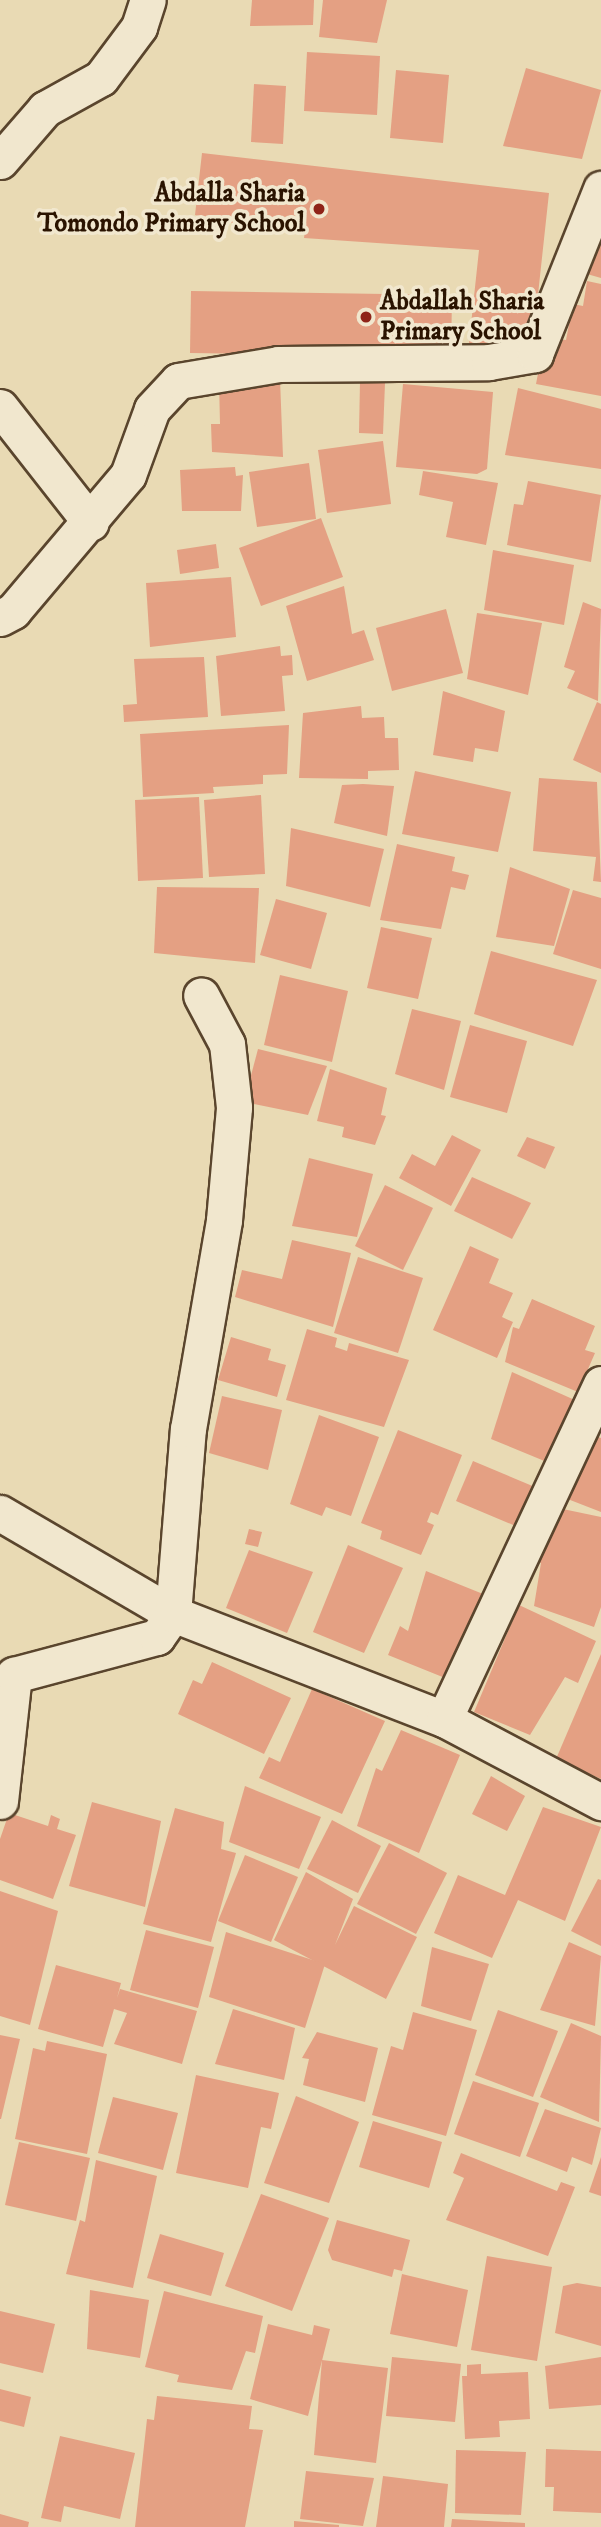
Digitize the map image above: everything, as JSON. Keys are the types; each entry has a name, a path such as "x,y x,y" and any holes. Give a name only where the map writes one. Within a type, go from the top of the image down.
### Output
{"street":[{"path":"0,161 45,109 101,78 139,27 148,0"},
{"path":"0,618 13,611 91,523 128,475 152,409 178,381 278,364 489,362 535,354 601,189"},
{"path":"0,407 91,523"},
{"path":"0,1801 14,1675 157,1637 173,1614 188,1429 224,1220 234,1107 228,1044 201,995"},
{"path":"444,1719 601,1384"},
{"path":"0,1513 173,1614 444,1719 601,1802"}],"building":[{"path":"252,0 314,0 313,25 250,26"},
{"path":"323,0 387,0 377,43 319,37"},
{"path":"307,52 380,56 377,115 304,111"},
{"path":"526,68 601,90 582,159 503,146"},
{"path":"396,70 449,75 443,143 390,138"},
{"path":"254,84 286,86 283,144 251,142"},
{"path":"202,153 549,193 532,350 469,343 479,250 304,238 305,231 224,222 223,231 202,228 204,217 195,215"},
{"path":"601,227 601,278 587,274"},
{"path":"587,281 601,284 601,396 536,384 545,337 566,340 573,304 583,306"},
{"path":"191,291 452,295 451,357 190,353"},
{"path":"280,379 283,457 212,452 211,424 220,424 219,381"},
{"path":"360,382 385,383 383,434 359,433"},
{"path":"403,384 493,392 487,469 477,474 396,467"},
{"path":"518,388 601,409 601,469 505,455"},
{"path":"383,441 391,504 327,513 318,450"},
{"path":"309,463 316,519 257,527 249,472"},
{"path":"235,467 236,476 243,475 241,511 182,511 180,470"},
{"path":"423,471 498,483 486,545 446,537 453,502 419,495"},
{"path":"528,481 601,495 591,562 507,545 514,504 523,505"},
{"path":"321,518 343,577 261,606 239,548"},
{"path":"216,544 219,568 180,574 177,550"},
{"path":"493,550 574,565 564,625 484,610"},
{"path":"231,577 236,637 150,647 146,583"},
{"path":"344,586 352,634 364,630 374,660 307,681 286,606"},
{"path":"583,602 601,609 598,701 567,688 575,671 564,667"},
{"path":"446,609 463,673 392,691 376,628"},
{"path":"477,613 542,623 528,695 467,679"},
{"path":"280,646 281,656 292,655 293,675 282,676 285,711 221,716 216,656"},
{"path":"204,657 208,717 124,722 123,705 137,704 134,659"},
{"path":"443,691 505,711 498,752 475,748 473,762 433,755"},
{"path":"597,702 601,704 601,773 573,760"},
{"path":"361,706 362,718 384,717 385,738 398,738 399,770 368,771 368,779 299,778 303,713"},
{"path":"289,725 287,774 263,775 263,784 213,787 214,793 143,797 140,734"},
{"path":"415,771 511,792 498,852 402,834"},
{"path":"539,778 597,782 601,882 593,881 596,857 533,851"},
{"path":"342,785 394,786 387,836 334,823"},
{"path":"261,795 265,874 209,877 204,800"},
{"path":"199,797 203,878 138,881 135,800"},
{"path":"291,828 384,849 370,907 286,886"},
{"path":"397,844 455,857 452,871 469,875 465,890 451,887 441,929 380,920"},
{"path":"510,867 570,889 554,946 496,937"},
{"path":"157,887 259,888 255,963 154,953"},
{"path":"573,890 601,898 601,969 553,954"},
{"path":"276,899 327,913 311,969 260,955"},
{"path":"381,927 432,938 418,999 367,988"},
{"path":"491,951 597,980 573,1046 474,1014"},
{"path":"280,975 348,991 332,1062 264,1045"},
{"path":"412,1009 461,1021 444,1090 395,1074"},
{"path":"470,1025 527,1041 507,1113 450,1097"},
{"path":"258,1049 327,1066 308,1115 244,1102"},
{"path":"330,1069 387,1088 381,1115 386,1116 375,1145 342,1137 344,1127 317,1121"},
{"path":"452,1135 481,1150 451,1206 399,1178 412,1154 435,1166"},
{"path":"527,1137 555,1147 545,1169 517,1156"},
{"path":"309,1158 373,1174 357,1237 292,1226"},
{"path":"472,1177 531,1203 512,1239 454,1211"},
{"path":"385,1185 433,1208 403,1270 355,1246"},
{"path":"292,1240 351,1253 333,1327 235,1297 242,1270 282,1279"},
{"path":"470,1246 499,1259 489,1283 513,1293 502,1317 513,1322 497,1358 433,1330"},
{"path":"358,1257 423,1278 398,1353 334,1333"},
{"path":"532,1299 595,1326 585,1350 595,1353 578,1392 505,1362 513,1327 519,1329"},
{"path":"307,1329 337,1338 335,1347 347,1351 349,1343 409,1360 384,1427 286,1400"},
{"path":"231,1337 271,1349 268,1360 286,1365 277,1397 218,1380"},
{"path":"512,1372 577,1401 559,1467 491,1439"},
{"path":"222,1396 282,1410 268,1470 209,1453"},
{"path":"319,1415 379,1437 351,1516 326,1507 322,1516 290,1504"},
{"path":"398,1430 462,1455 438,1515 431,1512 427,1522 434,1525 421,1555 380,1539 382,1531 361,1523"},
{"path":"590,1434 601,1438 601,1512 565,1498"},
{"path":"473,1461 542,1490 518,1527 456,1501"},
{"path":"558,1508 601,1517 601,1607 594,1627 534,1606 541,1563 534,1561"},
{"path":"249,1529 262,1532 258,1547 245,1544"},
{"path":"348,1545 403,1568 364,1653 313,1632"},
{"path":"249,1550 313,1572 287,1633 226,1608"},
{"path":"426,1571 493,1598 450,1680 388,1655 400,1626 408,1631"},
{"path":"519,1605 596,1641 578,1683 565,1677 530,1735 474,1712"},
{"path":"601,1654 601,1779 556,1759"},
{"path":"212,1662 291,1698 264,1754 178,1714 193,1680 202,1684"},
{"path":"312,1689 385,1721 342,1814 259,1778 269,1757 280,1762"},
{"path":"401,1730 460,1755 419,1853 357,1826 376,1768 382,1771"},
{"path":"491,1776 525,1796 507,1831 472,1814"},
{"path":"245,1786 321,1817 299,1869 229,1842"},
{"path":"92,1802 161,1821 145,1907 69,1886"},
{"path":"543,1807 601,1827 565,1921 518,1900 492,1958 434,1933 458,1875 505,1895"},
{"path":"175,1808 224,1822 221,1849 236,1853 211,1942 143,1924"},
{"path":"9,1813 48,1826 51,1815 60,1819 57,1829 76,1835 53,1899 0,1880 0,1839"},
{"path":"332,1820 381,1846 358,1893 307,1869"},
{"path":"389,1843 447,1873 416,1934 357,1904"},
{"path":"245,1855 298,1877 271,1942 218,1921"},
{"path":"306,1872 353,1899 335,1945 354,1906 417,1937 386,1999 274,1940"},
{"path":"598,1879 601,1880 601,1946 571,1931"},
{"path":"0,1891 58,1911 30,2025 0,2016"},
{"path":"146,1930 214,1947 198,2008 130,1990"},
{"path":"226,1932 325,1964 305,2028 209,1997"},
{"path":"569,1942 601,1956 595,2026 540,2010"},
{"path":"432,1947 489,1964 471,2021 421,2006"},
{"path":"56,1965 121,1983 117,1998 120,1989 197,2011 182,2064 114,2044 127,2013 114,2009 103,2047 38,2029"},
{"path":"233,2009 295,2028 284,2080 215,2064"},
{"path":"498,2010 558,2031 533,2097 475,2075"},
{"path":"413,2012 477,2030 446,2136 372,2115 391,2046 403,2050"},
{"path":"571,2023 601,2036 599,2122 540,2097"},
{"path":"317,2032 378,2048 365,2102 303,2085 309,2059 302,2058"},
{"path":"0,2035 20,2039 1,2119 0,2119"},
{"path":"47,2041 107,2054 87,2154 15,2139 33,2048 45,2051"},
{"path":"196,2075 279,2093 271,2129 261,2127 248,2188 176,2173"},
{"path":"473,2081 539,2103 520,2157 454,2134"},
{"path":"296,2096 359,2122 329,2203 264,2183"},
{"path":"113,2097 178,2113 163,2170 98,2153"},
{"path":"545,2109 601,2128 592,2165 572,2157 567,2172 526,2156"},
{"path":"373,2121 442,2142 429,2188 359,2167"},
{"path":"19,2142 90,2158 76,2221 5,2205"},
{"path":"461,2153 557,2191 561,2182 575,2187 548,2256 446,2220 464,2178 453,2173"},
{"path":"601,2157 601,2196 589,2192"},
{"path":"96,2160 157,2176 133,2288 66,2274 80,2220 85,2222"},
{"path":"261,2194 329,2218 292,2311 225,2286"},
{"path":"337,2220 410,2240 402,2271 394,2269 392,2277 332,2260 328,2250"},
{"path":"160,2234 224,2253 211,2296 147,2278"},
{"path":"487,2256 552,2267 537,2361 471,2350"},
{"path":"402,2274 468,2290 457,2347 390,2334"},
{"path":"577,2283 601,2287 601,2346 555,2333 563,2286"},
{"path":"90,2290 149,2300 140,2358 87,2349"},
{"path":"164,2291 263,2316 255,2353 246,2351 232,2390 177,2382 179,2375 145,2367"},
{"path":"0,2311 55,2324 43,2373 0,2363"},
{"path":"268,2324 312,2335 314,2325 330,2329 308,2416 250,2399"},
{"path":"392,2357 461,2364 455,2422 386,2416"},
{"path":"601,2357 601,2405 549,2409 545,2366"},
{"path":"322,2360 388,2368 376,2463 314,2455"},
{"path":"481,2364 481,2374 528,2372 530,2419 499,2421 500,2437 465,2439 462,2376 467,2376 467,2365"},
{"path":"0,2389 31,2397 24,2427 0,2421"},
{"path":"157,2396 252,2406 249,2429 263,2430 245,2527 135,2527 147,2419 154,2420"},
{"path":"60,2436 135,2453 120,2519 64,2506 61,2522 41,2518"},
{"path":"546,2449 601,2451 601,2513 553,2511 554,2487 545,2487"},
{"path":"456,2450 526,2452 521,2515 455,2513"},
{"path":"306,2471 374,2478 363,2526 300,2519"},
{"path":"383,2476 448,2484 444,2527 376,2527"},
{"path":"0,2514 29,2522 28,2527 0,2527"},
{"path":"452,2519 525,2523 525,2527 451,2527"},
{"path":"294,2521 339,2525 339,2527 294,2527"}],"place":[{"name":"Abdalla Sharia Tomondo Primary School","path":"319,209"},
{"name":"Abdallah Sharia Primary School","path":"366,317"}]}
